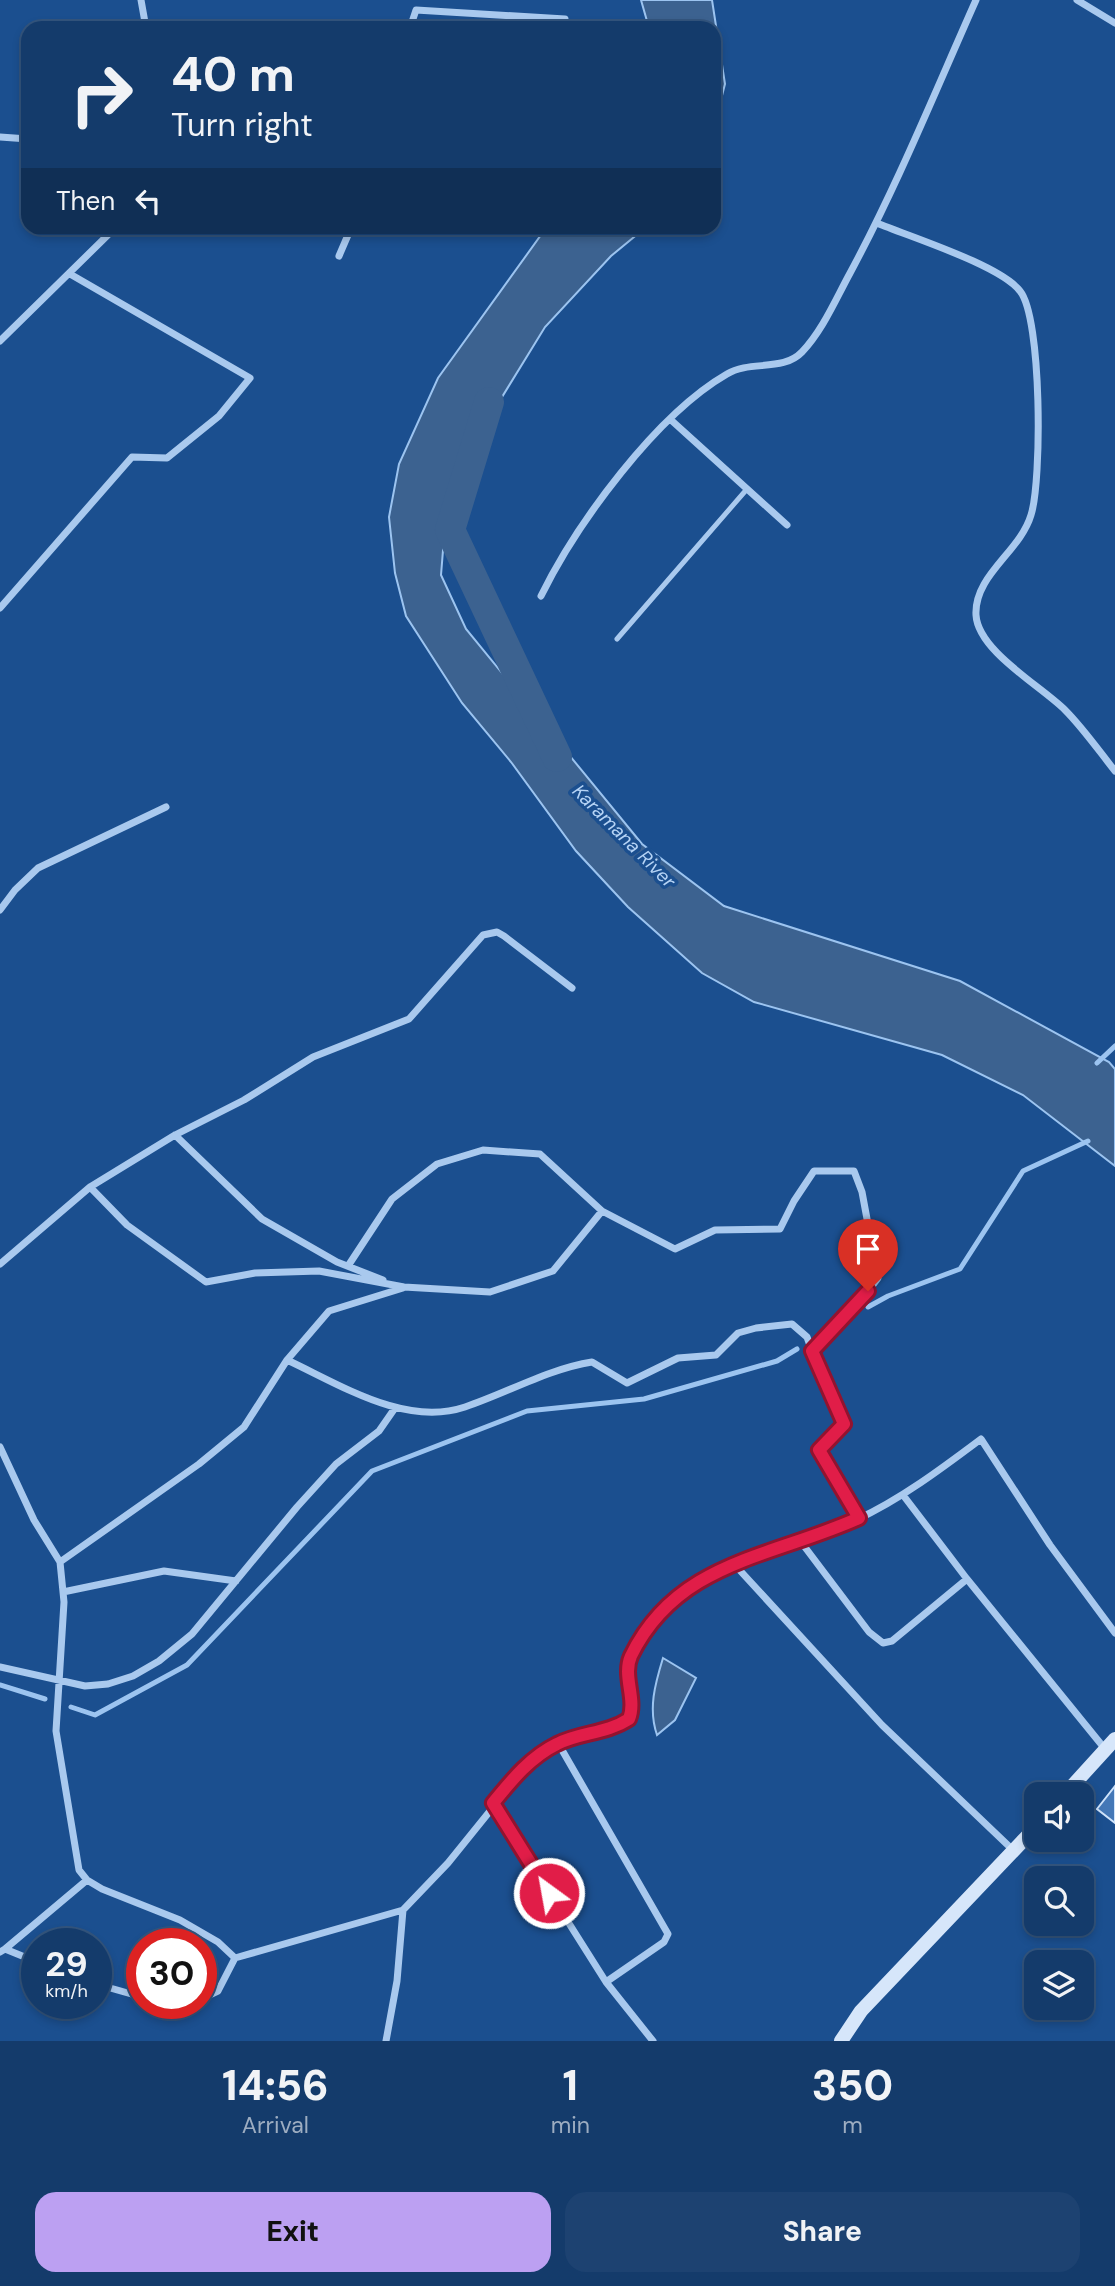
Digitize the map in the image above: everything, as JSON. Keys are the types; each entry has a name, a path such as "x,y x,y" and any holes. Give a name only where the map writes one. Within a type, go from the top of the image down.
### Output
{"main road":[{"path":"1077,1782 1110,1744"},
{"path":"841,2041 861,2011 1024,1841"}],"street":[{"path":"141,0 145,21"},
{"path":"541,596 560,558 603,497 649,440 728,373 759,363 790,360 801,353 824,321 877,223 976,0"},
{"path":"1077,0 1115,23"},
{"path":"412,21 416,10 565,21"},
{"path":"0,137 21,138"},
{"path":"877,223 995,271 1020,290 1030,312 1037,360 1036,459 1032,514 1019,543 979,593 976,616 981,633 996,650 1065,709 1115,771"},
{"path":"0,341 108,235"},
{"path":"339,256 348,235"},
{"path":"0,608 132,457 167,458 219,416 250,378 70,274"},
{"path":"671,420 787,525"},
{"path":"0,911 15,890 38,868 166,807"},
{"path":"0,1264 51,1224 90,1187 175,1135 244,1100 313,1057 409,1019 483,936 496,932 505,936 572,988"},
{"path":"175,1135 262,1219 348,1266 404,1287"},
{"path":"348,1266 392,1199 437,1164 483,1150 540,1154 602,1211 675,1250 715,1230 780,1229 794,1200 814,1171 854,1171 862,1192 877,1278 858,1304 812,1351"},
{"path":"90,1187 127,1225 206,1282 256,1273 319,1271 404,1287 490,1293 552,1271 602,1211"},
{"path":"60,1562 199,1464 244,1427 288,1360 329,1311 404,1287"},
{"path":"288,1360 395,1408 426,1413 462,1408 568,1366 592,1362 627,1383 678,1358 716,1355 738,1333 792,1324 807,1337 844,1424 819,1450 859,1518"},
{"path":"0,1667 60,1678 85,1686 108,1684 132,1676 159,1661 192,1634 297,1507 336,1464 379,1431 395,1408"},
{"path":"217,1991 235,1958 402,1910 448,1863 493,1803 527,1764 558,1743 595,1734 629,1719 633,1709 628,1681 630,1659 653,1618 694,1583 734,1564 802,1542 859,1518 903,1495 981,1439 1050,1545 1115,1633"},
{"path":"0,1447 34,1520 60,1562 63,1592 56,1731 79,1870 87,1880 191,1926 218,1942 235,1958"},
{"path":"903,1495 967,1579 1110,1744"},
{"path":"802,1542 869,1632 883,1643 892,1641 967,1579"},
{"path":"734,1564 882,1725 1014,1852"},
{"path":"63,1592 164,1571 236,1581"},
{"path":"558,1743 668,1934 664,1942 606,1982"},
{"path":"493,1803 606,1982 653,2041"},
{"path":"3,1951 87,1880"},
{"path":"386,2041 397,1981 402,1910"},
{"path":"3,1951 21,1957"}],"lane":[{"path":"617,639 747,489"}],"water":[{"path":"641,0 712,0 715,21 647,21"},
{"path":"721,58 725,84 721,100"},
{"path":"541,235 636,235 611,256 545,327 483,428 447,501 441,575 466,629 642,844 724,906 960,981 1109,1062 1115,1069 1115,1166 1023,1095 942,1055 754,1002 702,973 628,907 576,851 511,762 462,703 406,616 395,573 389,517 399,464 438,378"},
{"path":"663,1658 696,1678 675,1720 657,1735 653,1706"}],"building":[{"path":"1115,1786 1115,1823 1097,1809"}],"waterway":[{"name":"Karamana River","path":"489,402 450,530 557,757"},
{"path":"1097,1063 1115,1046"},
{"path":"868,1307 888,1296 960,1269 1023,1171 1088,1141"},
{"path":"71,1707 95,1715 187,1665 372,1471 527,1411 644,1399 777,1361 797,1349"},
{"path":"0,1685 45,1699"}],"route":[{"path":"549,1893 493,1803 510,1782 527,1764 558,1743 595,1734 629,1719 633,1709 628,1681 630,1659 653,1618 694,1583 719,1568 802,1542 859,1518 819,1450 844,1424 812,1351 868,1291"}]}
